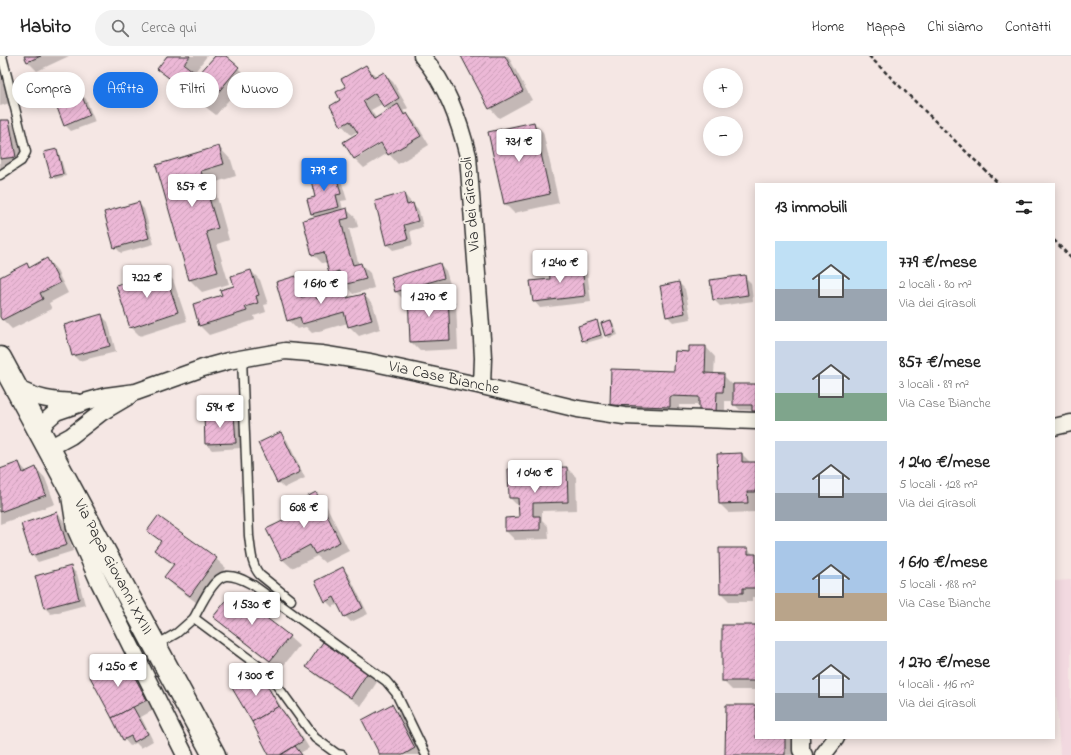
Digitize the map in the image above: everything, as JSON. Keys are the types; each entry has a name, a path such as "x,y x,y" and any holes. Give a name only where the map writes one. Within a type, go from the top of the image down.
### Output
{"main road":[{"name":"Via Papa Giovanni XXIII","path":"0,358 214,755"}],"street":[{"name":"Via dei Girasoli","path":"422,56 434,72 449,97 463,135 468,156 482,339 482,386"},
{"name":"Via Case Bianche","path":"136,392 106,396 56,412 47,420 44,440 71,436 102,412 136,392 203,368 242,358 285,351 321,354 370,362 482,386 567,407 624,416 755,421"},
{"name":"Via Case Bianche","path":"17,388 47,400 60,402 85,402"},
{"path":"1055,427 1071,423"},
{"name":"Via Papa Giovanni XXIII","path":"68,484 74,521 78,535 98,580 185,755"},
{"path":"801,739 801,750 804,755"},
{"path":"823,755 835,739"}],"lane":[{"path":"0,175 21,161 26,152 2,56"},
{"path":"242,358 249,536 252,559 256,571 292,600"},
{"path":"155,645 177,633 194,618 212,587 218,580 225,576 242,579 253,585 391,686 396,693 426,755"},
{"path":"194,618 268,673 315,738 337,754 342,755"}],"path":[{"path":"869,56 998,183"},
{"path":"1055,241 1071,258"}],"shaded area":[{"path":"1071,580 1071,755 1060,755 1055,674 1055,581"}],"building":[{"path":"24,56 41,56 27,62"},
{"path":"167,56 190,56 184,64 194,72 166,72 166,76 157,69"},
{"path":"215,56 226,56 239,67 235,72 227,72 227,82 219,91 219,72 201,72"},
{"path":"461,56 505,56 523,91 489,109"},
{"path":"366,65 374,78 384,72 399,98 384,108 375,93 363,101 374,119 398,104 404,115 407,113 421,136 388,155 381,143 354,159 343,142 358,133 350,121 341,126 330,106 340,100 336,92 346,87 341,79"},
{"path":"85,104 90,115 64,126 57,108 85,108"},
{"path":"0,120 9,120 16,157 0,159"},
{"path":"534,122 550,194 504,204 488,132"},
{"path":"219,146 224,164 201,171 218,228 206,232 218,272 189,280 156,165"},
{"path":"57,149 63,174 51,177 44,152"},
{"path":"335,170 341,194 336,195 339,207 311,214 307,199 315,197 310,176"},
{"path":"404,193 407,205 413,203 418,221 404,225 408,239 386,245 375,201"},
{"path":"139,202 149,238 114,248 104,212"},
{"path":"347,208 349,218 341,220 347,246 353,265 361,263 366,279 343,285 339,271 329,274 324,252 312,255 303,220"},
{"path":"47,258 60,283 40,293 43,299 2,320 0,317 0,277 27,263 29,268"},
{"path":"440,263 444,278 395,292 391,278"},
{"path":"582,264 585,296 533,302 530,281 550,279 549,268"},
{"path":"164,270 178,312 130,328 116,285"},
{"path":"251,270 259,295 256,296 258,303 245,307 247,311 199,326 193,304 222,295 220,290 234,286 231,276"},
{"path":"745,275 748,295 713,300 710,280"},
{"path":"296,276 301,297 315,293 317,299 345,291 347,298 364,294 372,320 348,327 344,312 302,324 300,317 287,321 276,282"},
{"path":"679,282 685,313 666,317 660,286"},
{"path":"448,293 450,340 410,342 408,295"},
{"path":"102,314 110,346 72,356 64,325"},
{"path":"597,320 601,335 582,341 578,326"},
{"path":"611,320 615,333 605,336 601,323"},
{"path":"689,346 706,346 705,373 724,374 723,392 717,392 716,412 699,411 699,397 670,396 670,407 610,405 611,369 674,371 675,351 689,352"},
{"path":"733,384 755,384 755,411 752,411 752,405 733,405"},
{"path":"234,414 236,443 205,444 204,415"},
{"path":"281,432 300,472 277,483 258,443"},
{"path":"742,453 742,462 755,462 755,492 747,492 748,503 719,504 717,454"},
{"path":"19,462 23,473 36,467 46,495 0,512 0,469"},
{"path":"567,467 568,502 533,503 533,516 540,516 540,530 505,531 505,518 519,517 518,498 509,498 508,469"},
{"path":"316,492 340,542 315,554 310,545 282,560 266,529 297,514 293,504"},
{"path":"57,512 67,545 31,556 21,524"},
{"path":"158,516 217,558 190,596 164,577 174,564 154,550 161,541 147,531"},
{"path":"719,548 748,548 748,554 755,554 755,588 743,588 743,593 720,593"},
{"path":"71,566 79,599 44,608 35,576"},
{"path":"343,567 363,608 344,617 334,597 325,602 315,581"},
{"path":"233,592 290,636 270,661 213,617"},
{"path":"722,625 755,625 755,681 722,681"},
{"path":"323,642 368,672 351,698 306,667"},
{"path":"124,657 147,700 112,718 89,675"},
{"path":"259,672 279,706 252,722 232,688"},
{"path":"392,704 415,748 403,755 380,755 362,720"},
{"path":"726,705 755,705 755,739 785,739 785,755 725,755"},
{"path":"279,706 303,741 280,755 269,755 252,722"},
{"path":"133,707 148,734 134,742 131,736 123,740 112,718"},
{"path":"295,746 302,755 281,755"}]}
